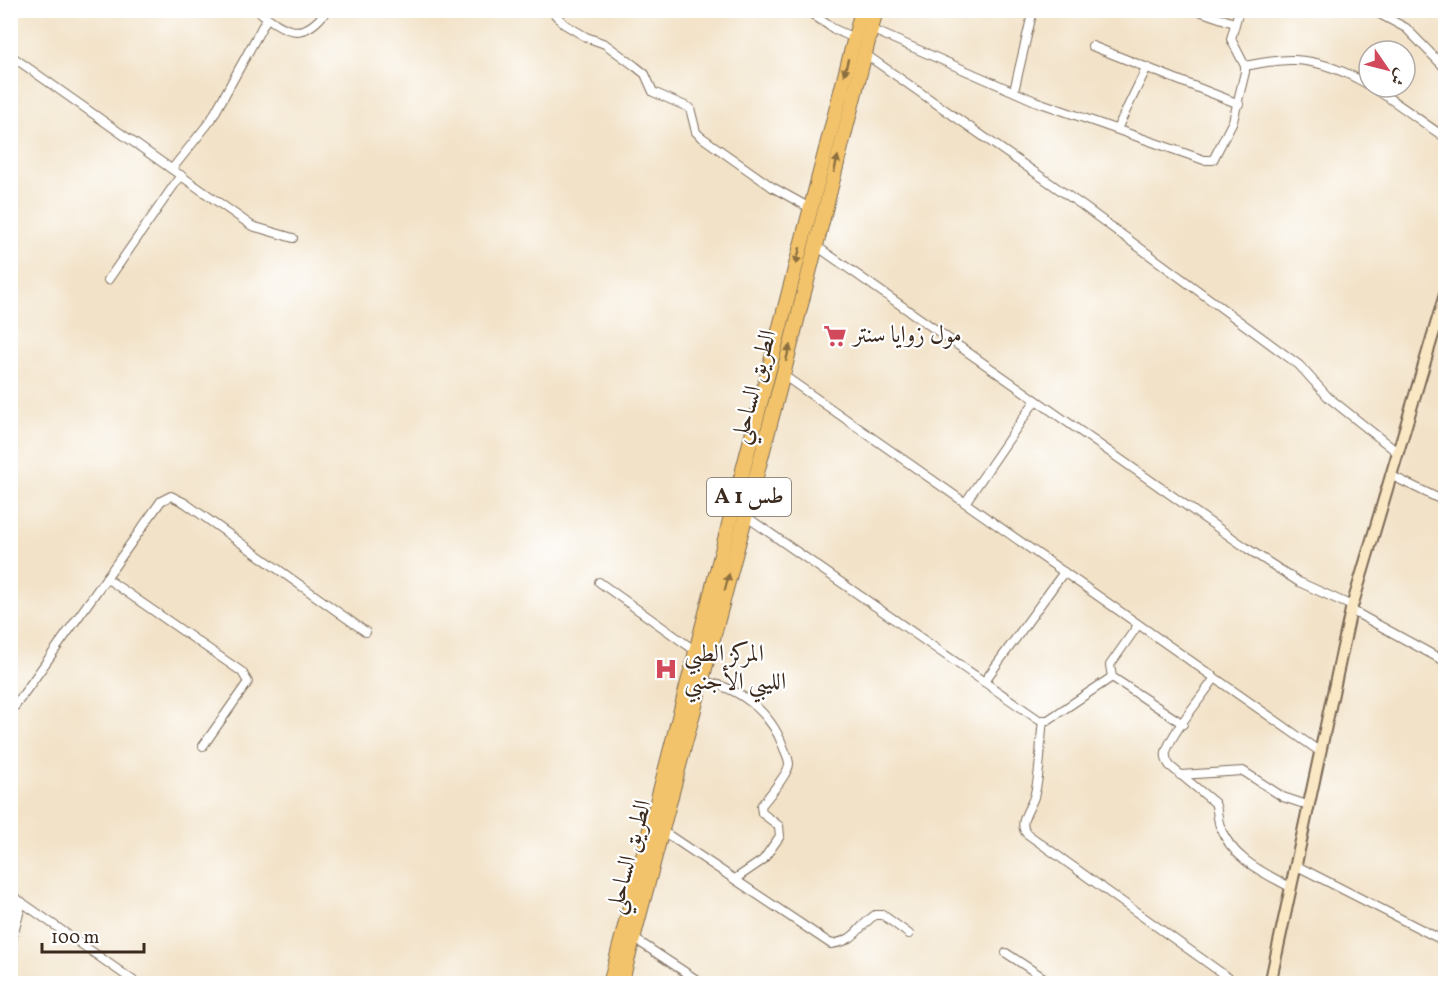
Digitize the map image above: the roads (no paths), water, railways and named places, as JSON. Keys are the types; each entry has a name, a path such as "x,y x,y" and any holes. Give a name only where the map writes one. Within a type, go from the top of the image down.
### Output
{"highway":[{"name":"الطريق الساحلي","path":"610,984 862,10"},
{"name":"الطريق الساحلي","path":"621,984 783,375 876,10"}],"street":[{"path":"257,10 285,29 300,32 312,27 327,10"},
{"path":"551,10 564,24 586,38 605,44 645,74 653,92 687,106 692,111 696,132 700,136 772,187 810,208"},
{"path":"806,10 834,29 854,38"},
{"path":"1014,91 1033,10"},
{"path":"1196,10 1234,23"},
{"path":"871,29 1014,91 1204,160 1213,160 1228,132 1239,104 1245,66 1231,42 1239,10"},
{"path":"1372,10 1406,28 1446,69"},
{"path":"172,169 211,120 267,18"},
{"path":"1092,46 1239,104"},
{"path":"865,54 1083,206 1299,365 1328,397 1397,452"},
{"path":"10,55 252,226 293,238"},
{"path":"1245,66 1295,60 1329,67 1386,96 1446,138"},
{"path":"1117,129 1147,68"},
{"path":"108,280 181,175"},
{"path":"815,245 1274,566 1446,662"},
{"path":"1269,984 1351,608 1446,291"},
{"path":"783,375 1319,752"},
{"path":"965,503 1035,401"},
{"path":"1390,475 1446,502"},
{"path":"10,712 161,501 171,496 185,503 366,632"},
{"path":"744,515 1043,721"},
{"path":"984,682 1064,572"},
{"path":"106,578 242,672 248,682 203,746"},
{"path":"599,582 697,651"},
{"path":"1138,625 1110,664 1112,677 1183,724"},
{"path":"1112,677 1043,721 1042,758 1036,788 1023,822 1026,833 1237,984"},
{"path":"1214,679 1183,724 1167,752 1166,759 1180,774 1215,803 1219,824 1227,842 1240,857 1290,887"},
{"path":"700,681 720,684 766,715 776,728 789,761 788,770 761,807 762,813 779,826 780,836 763,860 735,879"},
{"path":"1180,774 1243,771 1283,797 1307,805"},
{"path":"661,830 831,944 847,942 857,935 875,915 883,915 909,934"},
{"path":"1295,865 1446,942"},
{"path":"10,894 138,984"},
{"path":"10,948 22,903"},
{"path":"632,938 703,984"},
{"path":"1006,953 1053,984"}],"place":[{"name":"مول زوايا سنتر","path":"835,336"},
{"name":"المركز الطبي الليبي الأجنبي","path":"666,669"}]}
